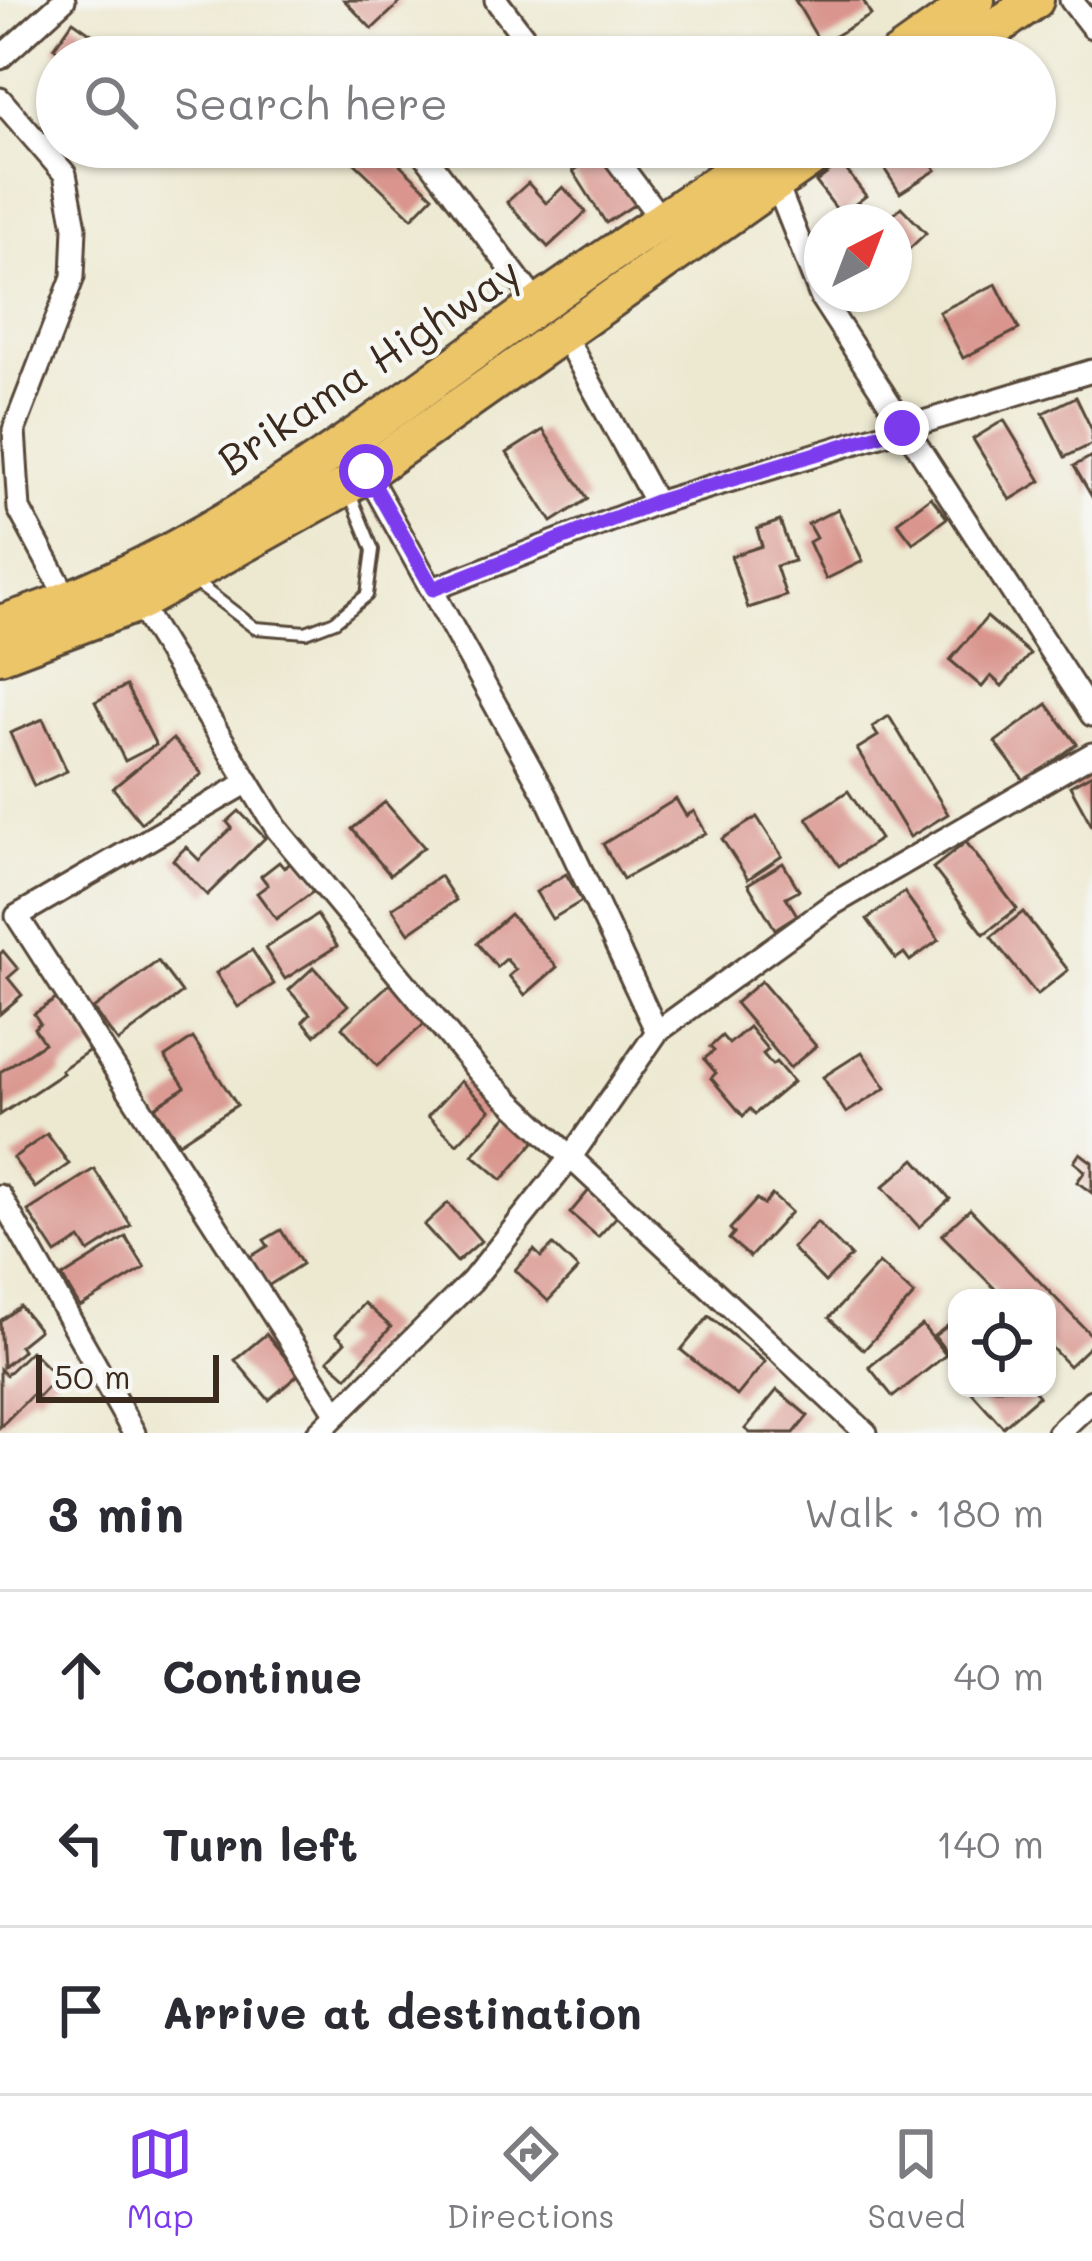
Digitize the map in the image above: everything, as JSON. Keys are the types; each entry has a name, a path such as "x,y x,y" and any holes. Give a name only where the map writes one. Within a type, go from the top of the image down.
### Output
{"highway":[{"path":"939,28 976,0"},
{"path":"939,28 1034,0"},
{"name":"Brikama Highway","path":"0,624 68,600 265,494 342,446 663,222 767,168"},
{"name":"Brikama Highway","path":"0,655 138,603 356,478 563,333 769,168"}],"street":[{"path":"0,58 64,0"},
{"path":"496,0 523,36"},
{"path":"1071,0 1092,27"},
{"path":"0,100 36,141"},
{"path":"60,168 75,227 73,277 14,430 19,509 68,600"},
{"path":"435,168 538,305"},
{"path":"623,168 663,222"},
{"path":"774,168 822,299 1092,715"},
{"path":"563,333 656,502"},
{"path":"433,589 656,502 1092,371"},
{"path":"356,478 433,589 548,800 657,1032"},
{"path":"138,603 278,829 480,1073 866,1433"},
{"path":"318,1433 472,1281 570,1158 657,1032 832,904 1092,754"},
{"path":"248,782 9,921 337,1414"},
{"path":"0,1196 134,1433"},
{"path":"1058,1433 1092,1401"}],"lane":[{"path":"188,576 255,628 306,632 335,621 367,595 374,550 356,478"}],"building":[{"path":"344,0 403,0 372,29"},
{"path":"795,0 863,0 871,15 835,36 816,36"},
{"path":"73,21 94,36 62,36"},
{"path":"360,168 404,168 433,196 412,218"},
{"path":"619,168 640,201 606,223 573,171"},
{"path":"834,168 845,168 866,196 855,204 833,204 816,182"},
{"path":"884,168 935,168 936,170 900,193"},
{"path":"528,183 546,203 563,187 586,212 548,247 507,202"},
{"path":"912,218 926,233 912,246"},
{"path":"996,284 1019,329 963,358 939,312"},
{"path":"1076,397 1092,430 1092,444 1065,457 1043,413"},
{"path":"1004,420 1041,481 1010,500 973,439"},
{"path":"543,430 588,499 552,522 507,453"},
{"path":"1092,456 1092,497 1074,466"},
{"path":"931,497 947,518 913,543 897,522"},
{"path":"838,509 863,561 826,579 809,542 816,538 808,524"},
{"path":"780,521 794,561 776,566 786,596 748,608 731,556 762,546 757,529"},
{"path":"987,617 1030,654 1002,686 991,676 982,687 950,660"},
{"path":"126,686 156,745 125,761 95,702"},
{"path":"1047,704 1077,744 1025,782 995,742"},
{"path":"889,716 948,814 910,837 857,749 878,736 872,727"},
{"path":"43,719 67,771 34,786 10,733"},
{"path":"173,739 202,774 141,823 113,788"},
{"path":"1092,774 1092,826 1070,786"},
{"path":"848,791 880,839 839,866 807,818"},
{"path":"676,799 686,816 694,811 706,833 623,879 603,844"},
{"path":"385,802 424,847 390,875 352,829"},
{"path":"239,811 265,838 207,895 173,860 186,847 199,860 232,828 227,822"},
{"path":"757,817 782,856 748,879 722,839"},
{"path":"966,842 1017,909 984,934 933,868"},
{"path":"299,857 321,886 276,919 257,893 268,885 261,876 279,862 284,868"},
{"path":"783,863 799,890 786,897 797,915 775,929 748,884"},
{"path":"566,874 582,901 552,919 536,892"},
{"path":"440,876 456,900 409,933 392,908"},
{"path":"904,892 939,940 910,961 904,953 896,959 867,919"},
{"path":"1023,912 1068,970 1037,995 991,937"},
{"path":"510,914 557,967 525,995 509,976 516,970 506,959 497,967 477,943"},
{"path":"317,915 337,946 285,979 265,948"},
{"path":"252,950 274,984 238,1007 216,973"},
{"path":"3,951 18,969 8,978 22,995 0,1014 0,954"},
{"path":"158,961 182,993 118,1042 93,1009"},
{"path":"314,967 348,1005 315,1035 303,1021 310,1014 289,990"},
{"path":"395,979 431,1018 377,1066 342,1027"},
{"path":"761,981 816,1046 790,1068 735,1003"},
{"path":"59,997 94,1047 0,1115 0,1072 44,1043 34,1028 40,1023 34,1014"},
{"path":"749,1027 768,1050 763,1054 793,1082 755,1114 750,1109 743,1116 711,1078 716,1073 704,1059 722,1036 729,1044"},
{"path":"193,1038 237,1105 179,1143 155,1107 185,1087 165,1057"},
{"path":"862,1052 886,1088 846,1113 823,1077"},
{"path":"461,1081 490,1110 457,1144 428,1116"},
{"path":"513,1109 541,1134 502,1180 473,1155"},
{"path":"47,1134 69,1164 35,1188 13,1158"},
{"path":"1080,1153 1092,1162 1092,1193 1077,1182 1085,1171 1074,1162"},
{"path":"915,1159 950,1199 919,1227 883,1187"},
{"path":"94,1169 131,1225 89,1252 80,1239 56,1254 28,1211"},
{"path":"591,1188 620,1213 598,1237 570,1213"},
{"path":"772,1195 791,1212 750,1257 729,1239 734,1233 730,1229 757,1199 764,1205"},
{"path":"448,1203 481,1241 457,1262 424,1225"},
{"path":"970,1209 1047,1289 995,1289 942,1235"},
{"path":"817,1222 851,1256 825,1282 792,1248"},
{"path":"281,1230 302,1264 268,1286 250,1257 268,1246 264,1240"},
{"path":"126,1237 145,1268 80,1307 62,1277"},
{"path":"553,1245 578,1269 548,1301 515,1270 534,1250 541,1257"},
{"path":"879,1263 914,1295 864,1350 829,1318"},
{"path":"1056,1299 1092,1336 1092,1344 1069,1366 1056,1352"},
{"path":"364,1303 391,1327 347,1377 328,1360 345,1342 336,1334"},
{"path":"20,1306 39,1330 3,1367 0,1321"},
{"path":"709,1316 765,1362 737,1396 681,1350"},
{"path":"922,1325 946,1355 893,1397 869,1367"},
{"path":"948,1326 948,1354 934,1336"},
{"path":"266,1334 299,1374 269,1400 235,1360"},
{"path":"31,1351 57,1377 0,1427 0,1369 6,1375"},
{"path":"777,1390 808,1416 794,1433 750,1433 745,1429"},
{"path":"976,1397 1038,1397 1003,1427"}],"route":[{"path":"366,471 433,589 656,502 902,428"}]}
